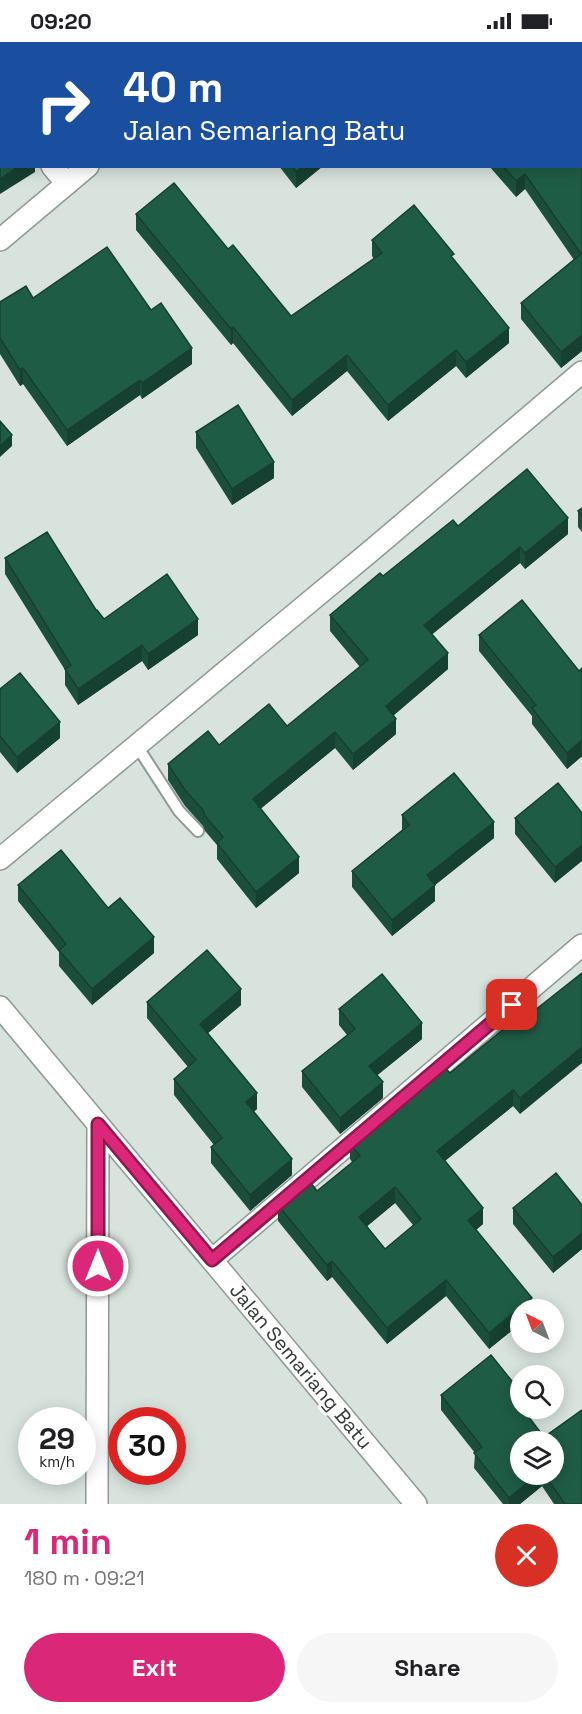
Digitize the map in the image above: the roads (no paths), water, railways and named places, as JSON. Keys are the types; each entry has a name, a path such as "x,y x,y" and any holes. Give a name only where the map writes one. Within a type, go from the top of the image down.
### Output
{"street":[{"path":"54,168 67,184"},
{"path":"0,240 86,168"},
{"path":"0,859 582,372"},
{"path":"212,1260 582,945"},
{"name":"Jalan Semariang Batu","path":"0,1007 416,1504"},
{"path":"97,1504 98,1124"}],"lane":[{"path":"137,746 179,811 198,831"}]}
